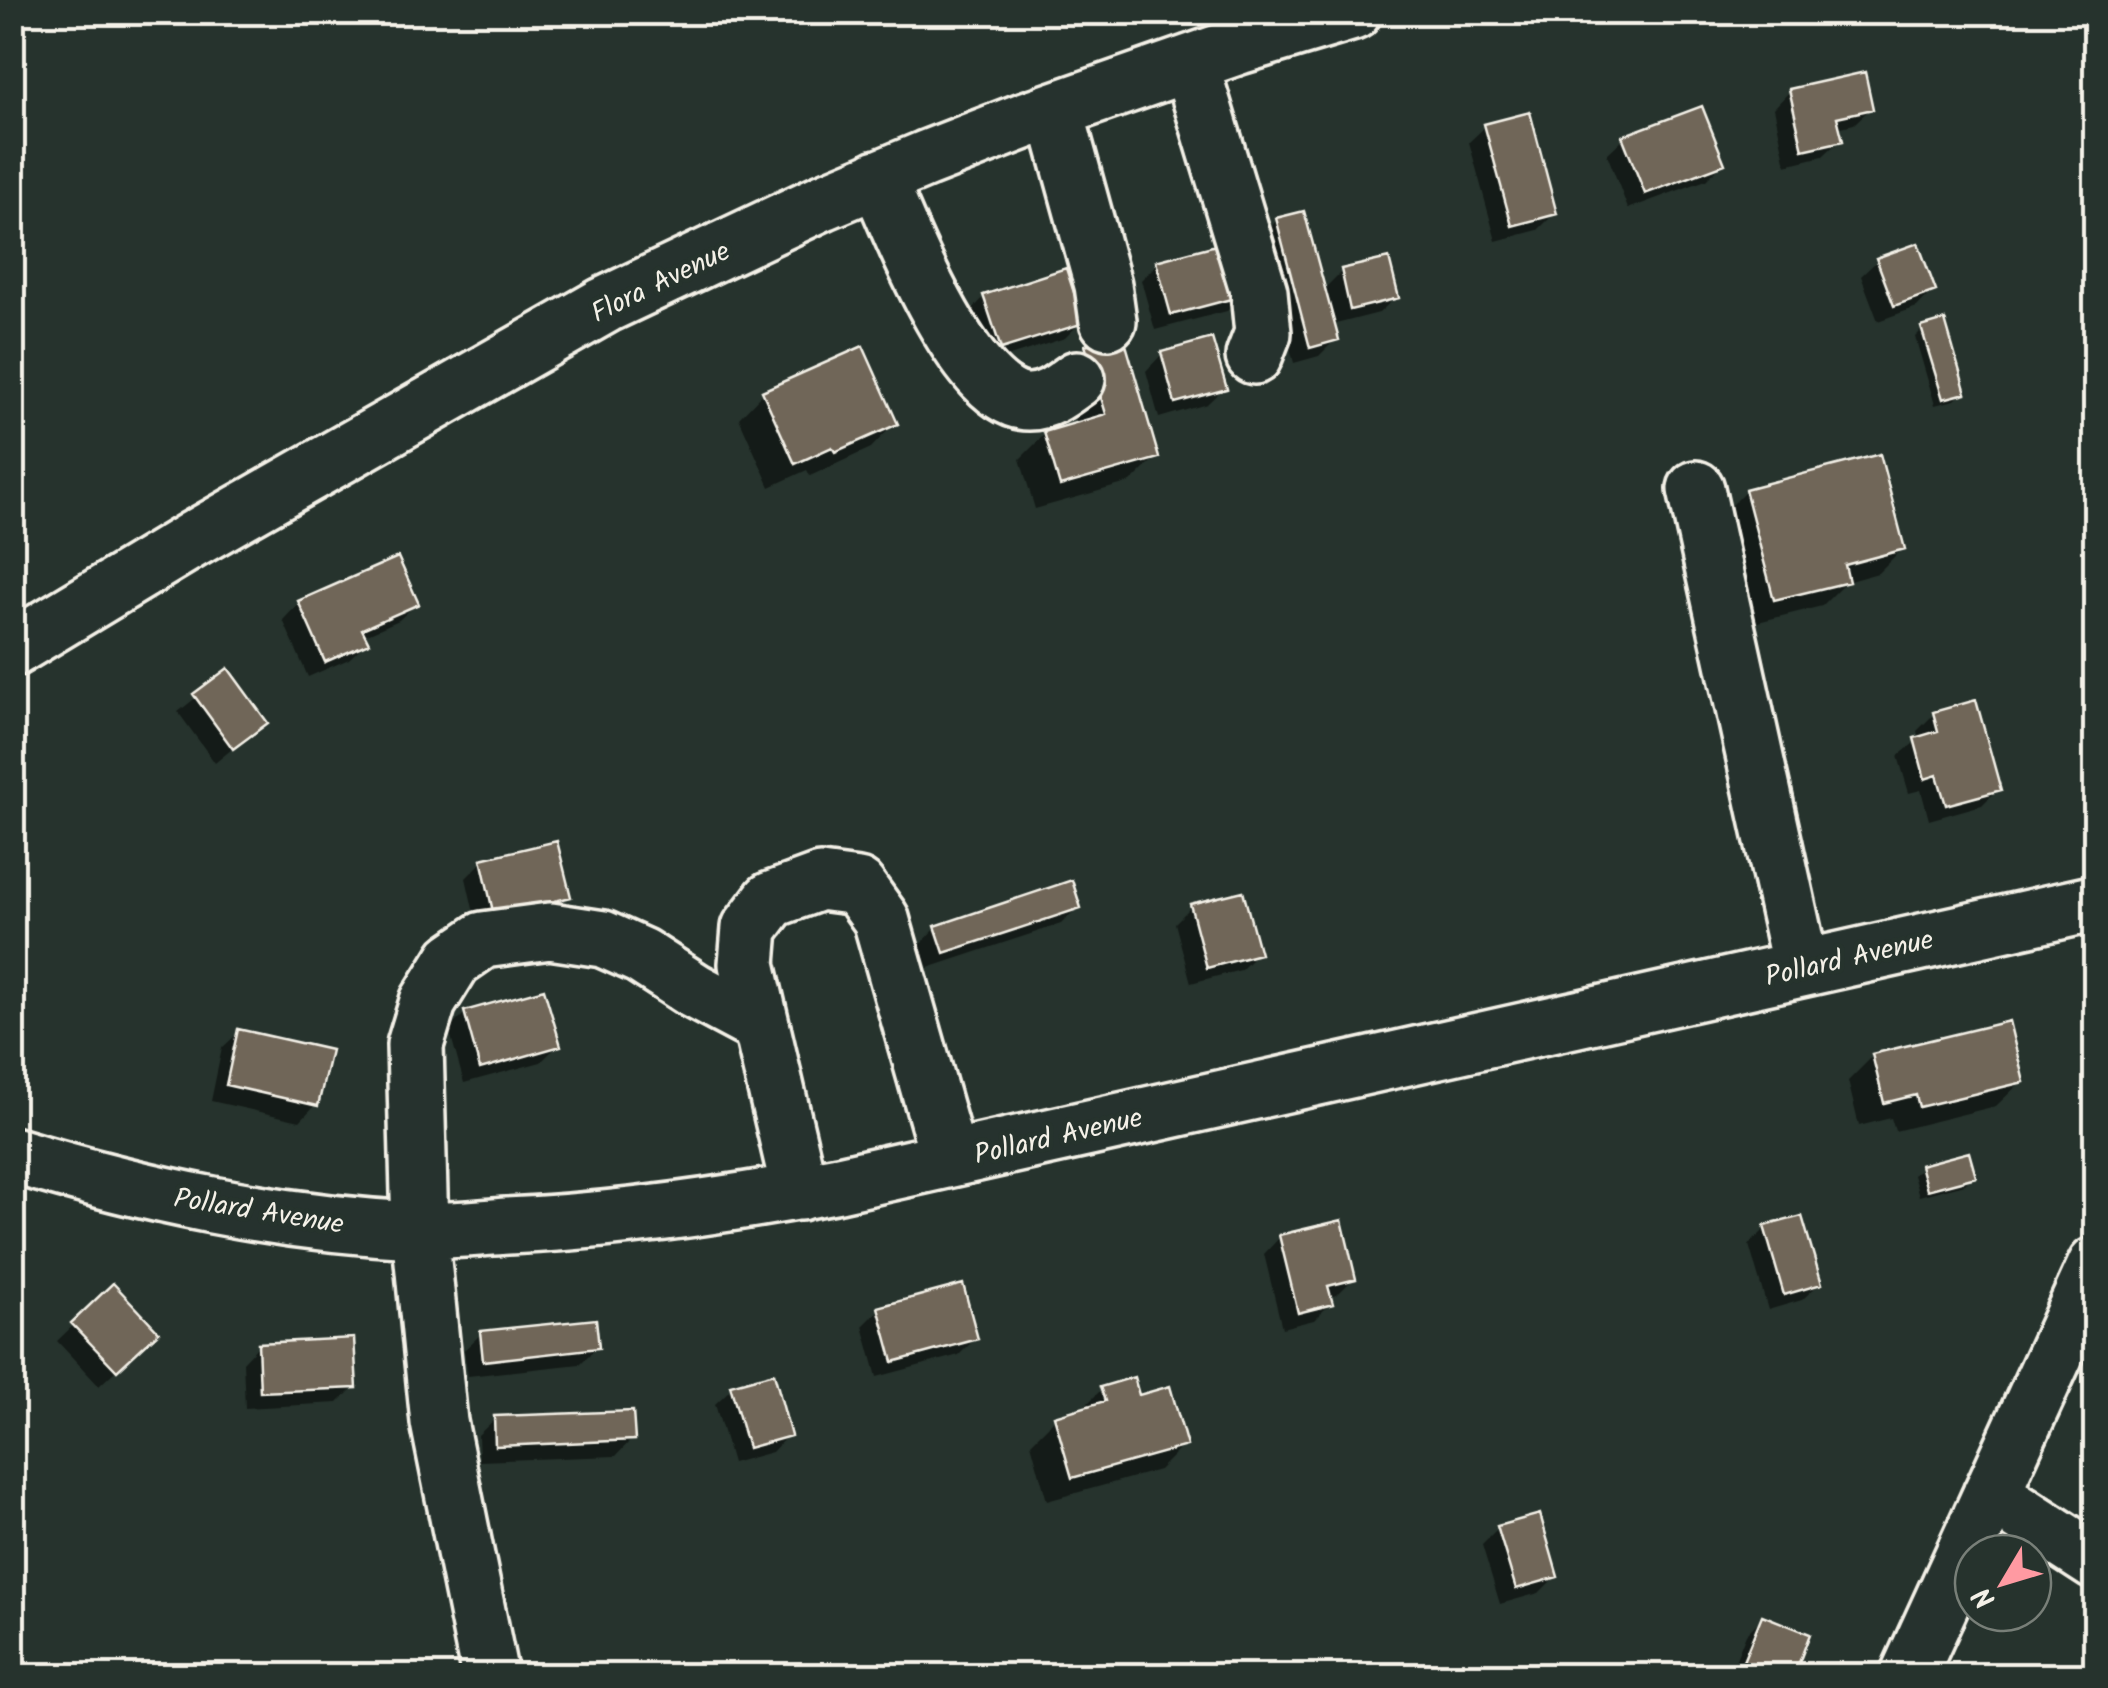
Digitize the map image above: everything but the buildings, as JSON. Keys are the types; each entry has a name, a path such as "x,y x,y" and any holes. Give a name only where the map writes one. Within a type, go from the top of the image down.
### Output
{"street":[{"name":"Flora Avenue","path":"12,649 194,539 606,305 878,178 1055,110 1353,12"},
{"path":"1190,63 1260,292 1263,333 1254,356"},
{"path":"1055,110 1103,285 1108,320"},
{"path":"878,178 942,316 974,368 998,393 1028,402 1056,395 1077,379"},
{"path":"1696,490 1800,968"},
{"path":"800,1192 747,964 750,928 771,900 820,882 858,886 881,919 949,1159"},
{"name":"Pollard Avenue","path":"12,1155 221,1209 303,1221 420,1231 584,1222 800,1192 2096,903"},
{"path":"490,1676 439,1422 420,1231 415,1045 428,1002 454,960 482,940 550,931 603,939 641,956 695,992 762,1026"},
{"path":"1908,1676 2096,1265"},
{"path":"1991,1494 2096,1562"}]}
